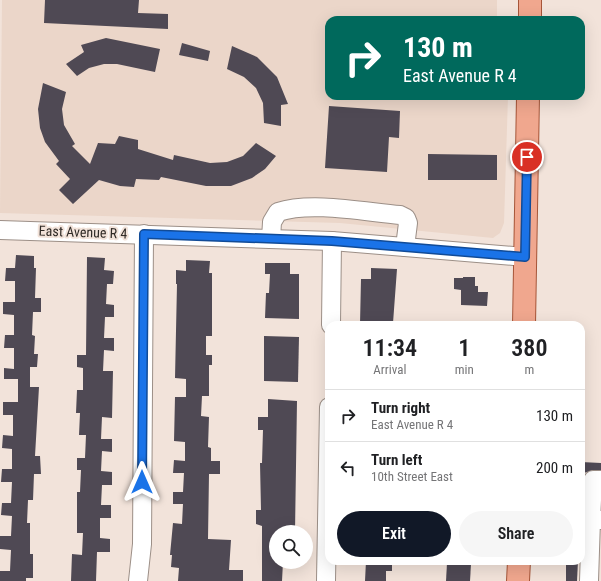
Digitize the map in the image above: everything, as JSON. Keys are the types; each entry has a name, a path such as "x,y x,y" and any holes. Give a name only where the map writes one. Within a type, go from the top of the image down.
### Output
{"main road":[{"path":"530,0 530,16"},
{"path":"524,321 528,100"},
{"path":"518,581 519,565"}],"street":[{"path":"271,239 272,222 278,212 288,208 309,207 400,215 406,218 408,223 405,247"},
{"name":"East Avenue R 4","path":"0,230 332,241 525,257"},
{"path":"138,581 142,544 144,234"},
{"path":"331,321 332,241"},
{"path":"589,581 595,558 596,520 593,480 601,480"},
{"path":"326,565 326,581"}],"shaded area":[{"path":"2,0 497,0 497,16 325,16 325,100 508,100 504,223 500,233 493,238 340,223 0,213"}],"building":[{"path":"45,0 139,0 138,13 168,14 168,29 44,23"},
{"path":"106,38 160,49 155,72 117,64 104,64 89,68 77,76 66,64 84,52 81,45"},
{"path":"182,43 210,51 208,61 179,55"},
{"path":"232,46 257,57 277,77 288,104 281,105 281,126 264,123 263,103 256,88 244,77 227,69"},
{"path":"43,83 66,92 62,109 64,125 75,144 72,146 90,164 98,143 115,144 119,136 138,140 138,149 173,160 174,155 210,163 227,162 243,156 256,143 276,156 265,169 252,178 231,186 206,186 161,177 159,180 136,179 134,187 120,186 99,180 73,204 59,190 70,179 56,164 59,161 45,142 40,128 38,109"},
{"path":"329,106 400,111 399,138 389,137 387,172 325,168"},
{"path":"428,154 497,155 497,180 428,180"},
{"path":"16,255 34,256 34,268 36,268 35,298 41,298 41,312 33,312 32,335 35,336 34,354 38,354 37,367 30,367 30,387 39,387 35,456 40,456 41,474 34,474 33,500 28,500 27,523 30,523 30,554 33,554 33,578 26,578 26,581 0,581 0,571 10,571 11,550 0,549 0,536 11,536 12,516 1,515 2,503 11,503 12,482 1,482 2,469 12,469 12,449 2,448 3,435 13,436 13,415 3,415 3,402 18,402 18,379 4,379 4,368 14,369 14,348 4,348 5,335 14,335 14,315 3,314 3,302 15,302 15,281 5,281 6,268 15,268"},
{"path":"87,257 105,258 104,270 114,271 113,284 107,284 106,304 114,305 114,317 105,317 104,338 114,338 114,351 104,350 103,371 113,371 112,418 102,417 101,439 112,439 112,452 102,451 101,471 112,472 112,485 102,485 101,505 111,505 111,518 100,518 100,538 110,539 110,552 97,552 96,581 71,581 72,554 82,555 83,533 77,533 77,492 80,492 81,470 77,470 77,458 85,458 86,435 79,435 80,413 76,413 77,390 83,390 83,368 77,367 77,355 86,355"},
{"path":"186,260 210,261 209,273 212,273 212,336 206,336 206,355 212,355 212,365 209,365 209,396 202,396 201,416 209,417 208,447 211,448 211,461 220,461 220,474 209,474 208,539 231,540 229,570 243,570 243,581 178,581 179,568 171,567 172,555 170,555 173,523 182,524 183,504 173,504 173,492 183,492 184,473 173,473 174,460 185,461 185,442 174,441 175,397 186,397 186,379 175,378 176,270 186,271"},
{"path":"265,263 290,263 290,274 299,274 299,319 265,318 266,293 269,293 270,274 265,274"},
{"path":"371,268 397,269 393,321 360,321 361,279 371,279"},
{"path":"475,277 475,286 478,286 478,292 488,292 487,306 461,305 461,290 454,289 454,278"},
{"path":"264,336 299,337 298,382 264,381"},
{"path":"268,399 297,401 295,525 269,525 269,569 283,569 282,581 262,581 262,526 256,524 256,510 261,510 260,463 262,463 263,430 258,430 258,417 268,417"},
{"path":"585,462 601,463 601,470 593,470 585,473"},
{"path":"366,565 392,565 392,571 386,571 386,581 365,581"},
{"path":"447,565 471,565 470,581 446,581"},
{"path":"566,565 578,565 577,581 566,581"}],"route":[{"path":"142,482 144,234 332,241 525,257 527,157"}]}
